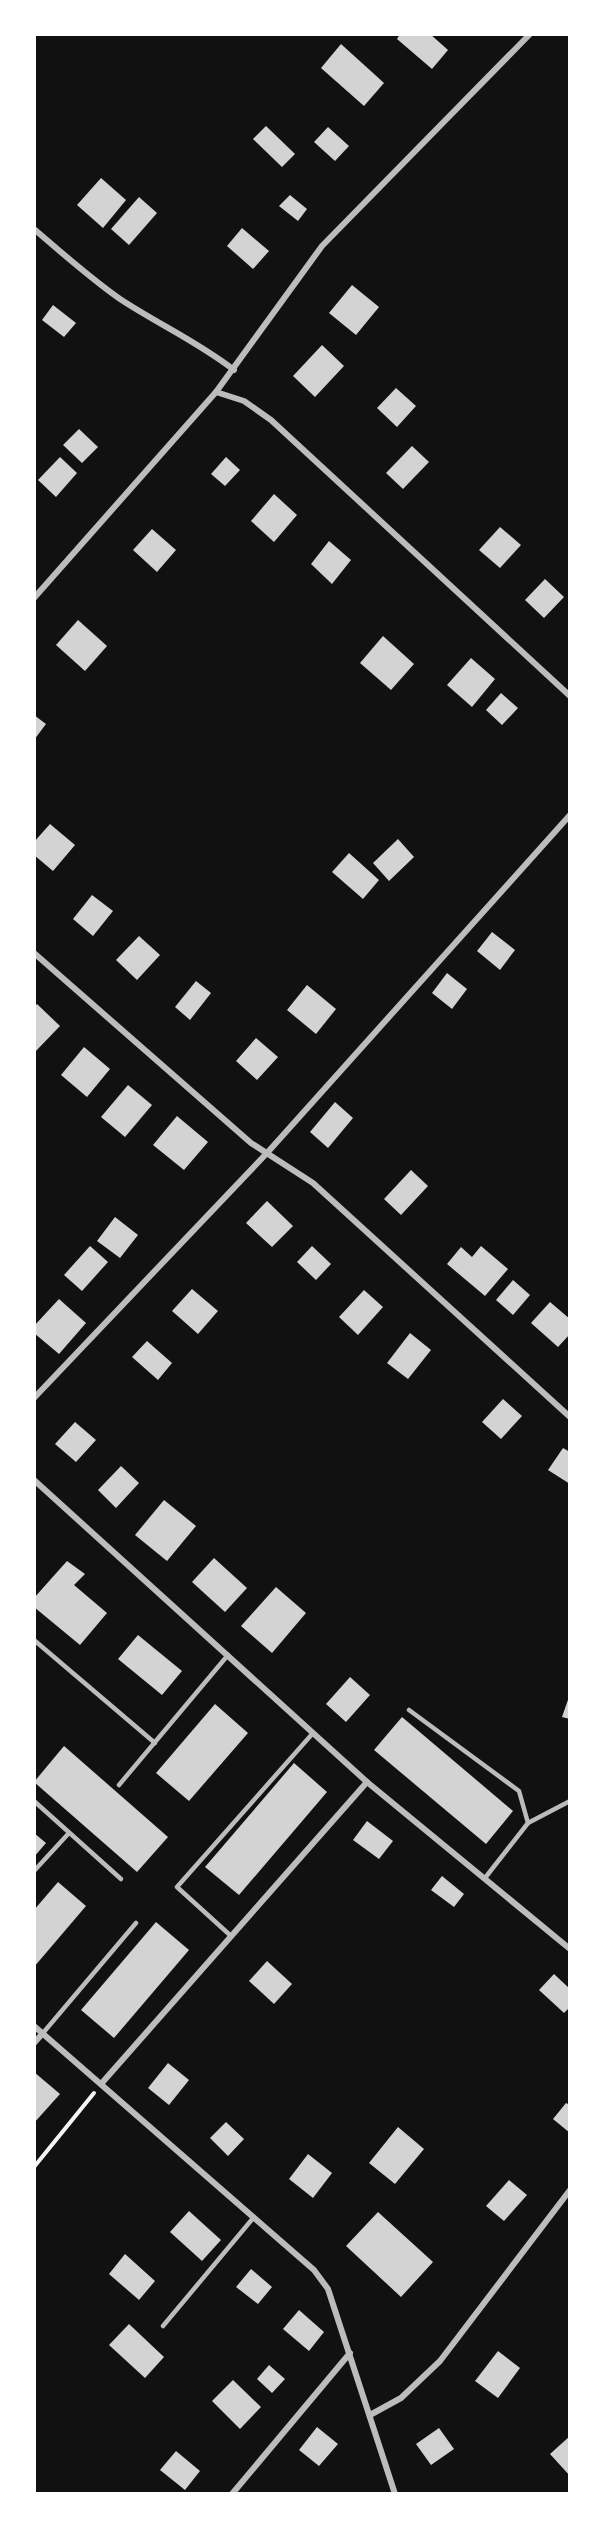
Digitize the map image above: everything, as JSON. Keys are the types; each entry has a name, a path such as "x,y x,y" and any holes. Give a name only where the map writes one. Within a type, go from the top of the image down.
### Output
{"street":[{"path":"34,598 234,370 322,246 530,34"},
{"path":"34,229 69,260 120,299 206,348 234,370"},
{"path":"216,392 244,401 271,420 570,696"},
{"path":"34,1398 267,1153 570,815"},
{"path":"34,953 251,1143 312,1183 570,1417"},
{"path":"34,1480 367,1782 570,1948"},
{"path":"101,2084 367,1782"},
{"path":"34,2026 314,2270 328,2289 395,2493"},
{"path":"34,2043 43,2033"},
{"path":"370,2415 402,2398 440,2361 570,2190"},
{"path":"232,2493 350,2353"}],"lane":[{"path":"34,1640 154,1743"},
{"path":"119,1785 228,1655"},
{"path":"409,1710 519,1791 528,1823"},
{"path":"231,1936 177,1887 313,1733"},
{"path":"34,1801 121,1880"},
{"path":"485,1878 528,1823 570,1801"},
{"path":"34,1871 69,1833"},
{"path":"43,2033 136,1923"},
{"path":"163,2326 254,2217"}],"path":[{"path":"34,2167 101,2084"}],"building":[{"path":"400,34 430,34 448,50 432,69 397,39"},
{"path":"341,44 384,83 364,106 321,68"},
{"path":"266,126 295,154 282,167 253,139"},
{"path":"328,127 349,146 335,161 314,142"},
{"path":"101,178 126,200 103,228 77,205"},
{"path":"290,195 307,209 298,221 279,206"},
{"path":"139,197 157,213 129,245 111,229"},
{"path":"242,228 269,251 253,269 227,246"},
{"path":"352,285 379,307 356,335 329,313"},
{"path":"53,305 76,323 64,337 42,320"},
{"path":"322,345 344,366 315,397 293,376"},
{"path":"396,388 416,406 397,427 377,408"},
{"path":"79,429 98,447 82,463 63,445"},
{"path":"412,446 429,462 403,489 386,473"},
{"path":"60,457 77,473 56,497 38,480"},
{"path":"226,457 240,470 225,486 211,474"},
{"path":"274,494 297,515 274,542 251,521"},
{"path":"500,527 521,545 500,568 479,550"},
{"path":"152,529 176,550 157,572 133,550"},
{"path":"329,541 351,560 332,584 311,564"},
{"path":"545,579 564,597 544,618 525,600"},
{"path":"78,620 107,646 85,671 56,645"},
{"path":"383,636 414,664 391,690 360,663"},
{"path":"471,658 495,679 472,707 447,685"},
{"path":"501,693 518,708 502,725 486,710"},
{"path":"34,715 46,724 34,740"},
{"path":"50,824 75,845 53,871 34,855 34,842"},
{"path":"398,839 414,857 389,881 373,863"},
{"path":"349,853 379,880 363,899 332,872"},
{"path":"92,895 113,911 93,936 73,919"},
{"path":"492,932 515,950 500,970 477,951"},
{"path":"139,936 160,955 137,980 116,960"},
{"path":"447,973 467,989 452,1009 432,993"},
{"path":"196,981 211,993 190,1020 175,1007"},
{"path":"307,985 336,1009 316,1034 287,1010"},
{"path":"37,1004 60,1026 34,1053 34,1007"},
{"path":"256,1038 278,1057 257,1080 236,1061"},
{"path":"84,1047 110,1069 87,1097 61,1075"},
{"path":"128,1085 152,1105 125,1137 101,1117"},
{"path":"335,1102 353,1118 328,1148 310,1132"},
{"path":"177,1116 208,1142 184,1170 153,1145"},
{"path":"411,1170 428,1186 401,1215 384,1199"},
{"path":"267,1201 293,1226 272,1247 246,1223"},
{"path":"115,1217 138,1235 120,1258 97,1241"},
{"path":"90,1246 108,1262 82,1291 64,1275"},
{"path":"312,1246 331,1264 316,1280 297,1262"},
{"path":"481,1246 508,1269 485,1296 447,1264 461,1247 472,1257"},
{"path":"513,1280 530,1295 513,1315 496,1300"},
{"path":"192,1289 218,1311 198,1334 172,1311"},
{"path":"364,1290 383,1307 358,1335 339,1317"},
{"path":"59,1299 86,1323 59,1354 34,1333 34,1326"},
{"path":"550,1302 570,1319 570,1334 558,1347 531,1323"},
{"path":"410,1333 431,1350 408,1379 387,1363"},
{"path":"147,1341 172,1363 158,1380 132,1357"},
{"path":"503,1399 522,1416 501,1439 482,1422"},
{"path":"75,1422 96,1440 76,1462 55,1444"},
{"path":"563,1448 570,1452 570,1484 548,1470"},
{"path":"121,1466 139,1483 116,1508 98,1490"},
{"path":"164,1500 196,1526 167,1561 135,1535"},
{"path":"214,1558 247,1588 225,1612 192,1582"},
{"path":"67,1561 85,1574 74,1585 107,1613 80,1645 34,1607 34,1598"},
{"path":"276,1587 306,1613 272,1653 241,1626"},
{"path":"138,1635 182,1671 162,1695 118,1659"},
{"path":"350,1677 370,1695 346,1722 326,1704"},
{"path":"570,1694 570,1719 562,1717"},
{"path":"215,1704 248,1733 189,1801 156,1773"},
{"path":"402,1717 513,1811 486,1844 374,1750"},
{"path":"64,1746 168,1837 137,1872 34,1782"},
{"path":"294,1763 327,1792 239,1895 205,1867"},
{"path":"367,1821 393,1841 379,1859 353,1840"},
{"path":"34,1833 46,1843 34,1857"},
{"path":"442,1876 464,1894 454,1907 431,1890"},
{"path":"58,1882 86,1906 34,1967 34,1910"},
{"path":"156,1922 189,1950 114,2038 81,2010"},
{"path":"267,1961 292,1984 274,2004 249,1981"},
{"path":"554,1974 570,1989 570,2007 564,2013 539,1990"},
{"path":"168,2063 189,2080 169,2105 148,2088"},
{"path":"34,2072 60,2094 34,2123"},
{"path":"566,2103 570,2105 570,2133 553,2119"},
{"path":"226,2122 244,2139 228,2156 210,2138"},
{"path":"398,2127 424,2149 395,2184 369,2163"},
{"path":"308,2154 332,2173 313,2198 289,2179"},
{"path":"509,2180 527,2195 504,2221 486,2206"},
{"path":"189,2211 221,2240 202,2261 170,2232"},
{"path":"378,2212 433,2262 401,2297 346,2246"},
{"path":"125,2254 155,2281 139,2300 109,2274"},
{"path":"251,2269 272,2287 258,2304 236,2287"},
{"path":"299,2310 324,2332 309,2351 283,2329"},
{"path":"129,2324 164,2357 145,2378 109,2345"},
{"path":"498,2351 520,2368 498,2398 475,2381"},
{"path":"269,2365 285,2379 272,2393 257,2379"},
{"path":"233,2380 261,2407 240,2429 212,2401"},
{"path":"317,2427 338,2444 319,2466 299,2450"},
{"path":"439,2428 454,2449 431,2465 416,2444"},
{"path":"570,2436 570,2476 550,2454"},
{"path":"176,2451 200,2471 185,2490 160,2470"}]}
